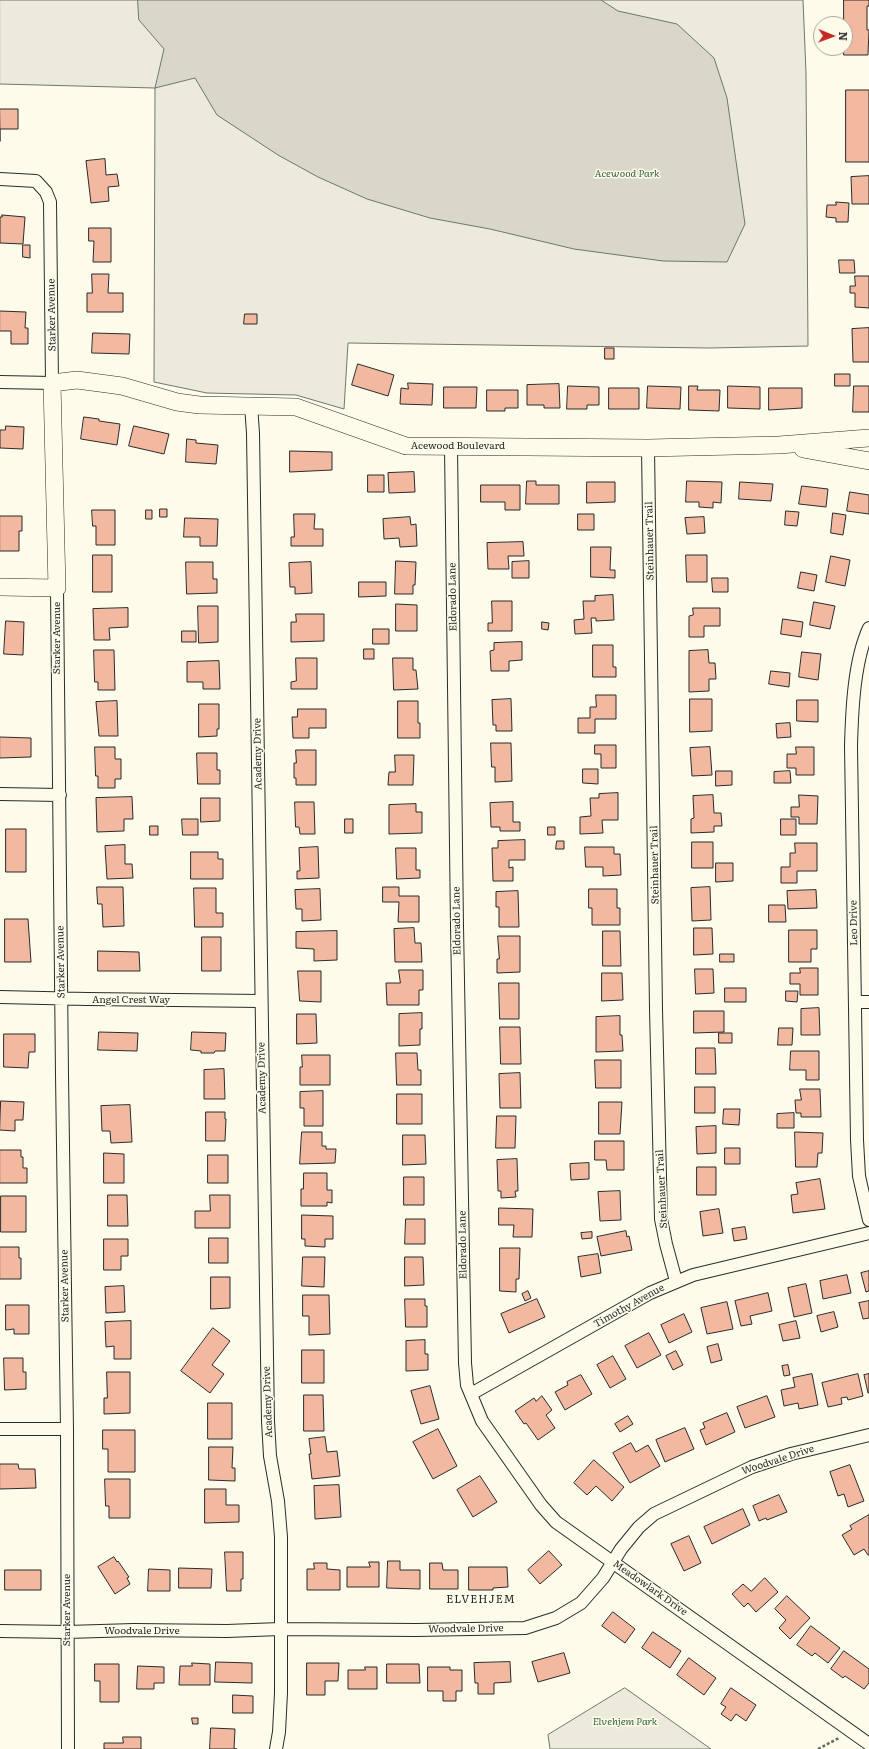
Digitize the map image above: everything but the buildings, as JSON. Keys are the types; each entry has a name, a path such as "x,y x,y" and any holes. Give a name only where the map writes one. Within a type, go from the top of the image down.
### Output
{"street":[{"name":"Starker Avenue","path":"0,180 36,181 46,192 50,202 60,795 67,1429 68,1749"},
{"name":"Acewood Boulevard","path":"52,383 77,380 122,386 177,402 199,405 296,407 406,446 648,448 779,445 869,438"},
{"path":"0,382 52,383"},
{"name":"Academy Drive","path":"251,405 254,480 268,1421 270,1456 278,1502 281,1537 281,1693 276,1749"},
{"name":"Acewood Boulevard","path":"779,445 869,461"},
{"name":"Eldorado Lane","path":"451,447 457,934 465,1355 467,1385 471,1394"},
{"name":"Steinhauer Trail","path":"648,448 656,1009 661,1219 676,1281"},
{"path":"0,587 57,588"},
{"name":"Leo Drive","path":"869,628 861,650 852,716 851,796 859,1176 869,1220"},
{"path":"0,794 60,795"},
{"name":"Angel Crest Way","path":"0,997 261,1001"},
{"path":"856,1002 869,1002"},
{"name":"Timothy Avenue","path":"471,1394 650,1293 676,1281 869,1233"},
{"name":"Meadowlark Drive","path":"471,1394 482,1421 548,1514 556,1522 869,1744"},
{"path":"0,1429 67,1429"},
{"name":"Woodvale Drive","path":"0,1631 67,1632 134,1630 227,1631 280,1629 416,1630 525,1628 556,1618 581,1603 603,1578 638,1527 654,1514 672,1504 752,1467 798,1452 869,1435"}],"path":[{"path":"818,1749 852,1732"}],"green space":[{"name":"Acewood Park","path":"0,0 803,0 806,73 808,346 710,348 348,343 344,409 296,395 207,393 154,382 155,88 0,84"},
{"name":"Elvehjem Park","path":"625,1688 711,1749 550,1749 548,1735"}],"shaded area":[{"path":"138,0 601,0 618,11 677,24 714,58 727,98 745,224 727,262 663,261 574,249 490,229 430,218 367,199 318,177 278,155 217,115 195,78 155,88 164,49 139,20"}],"district":[{"name":"ELVEHJEM","path":"481,1600"}]}
